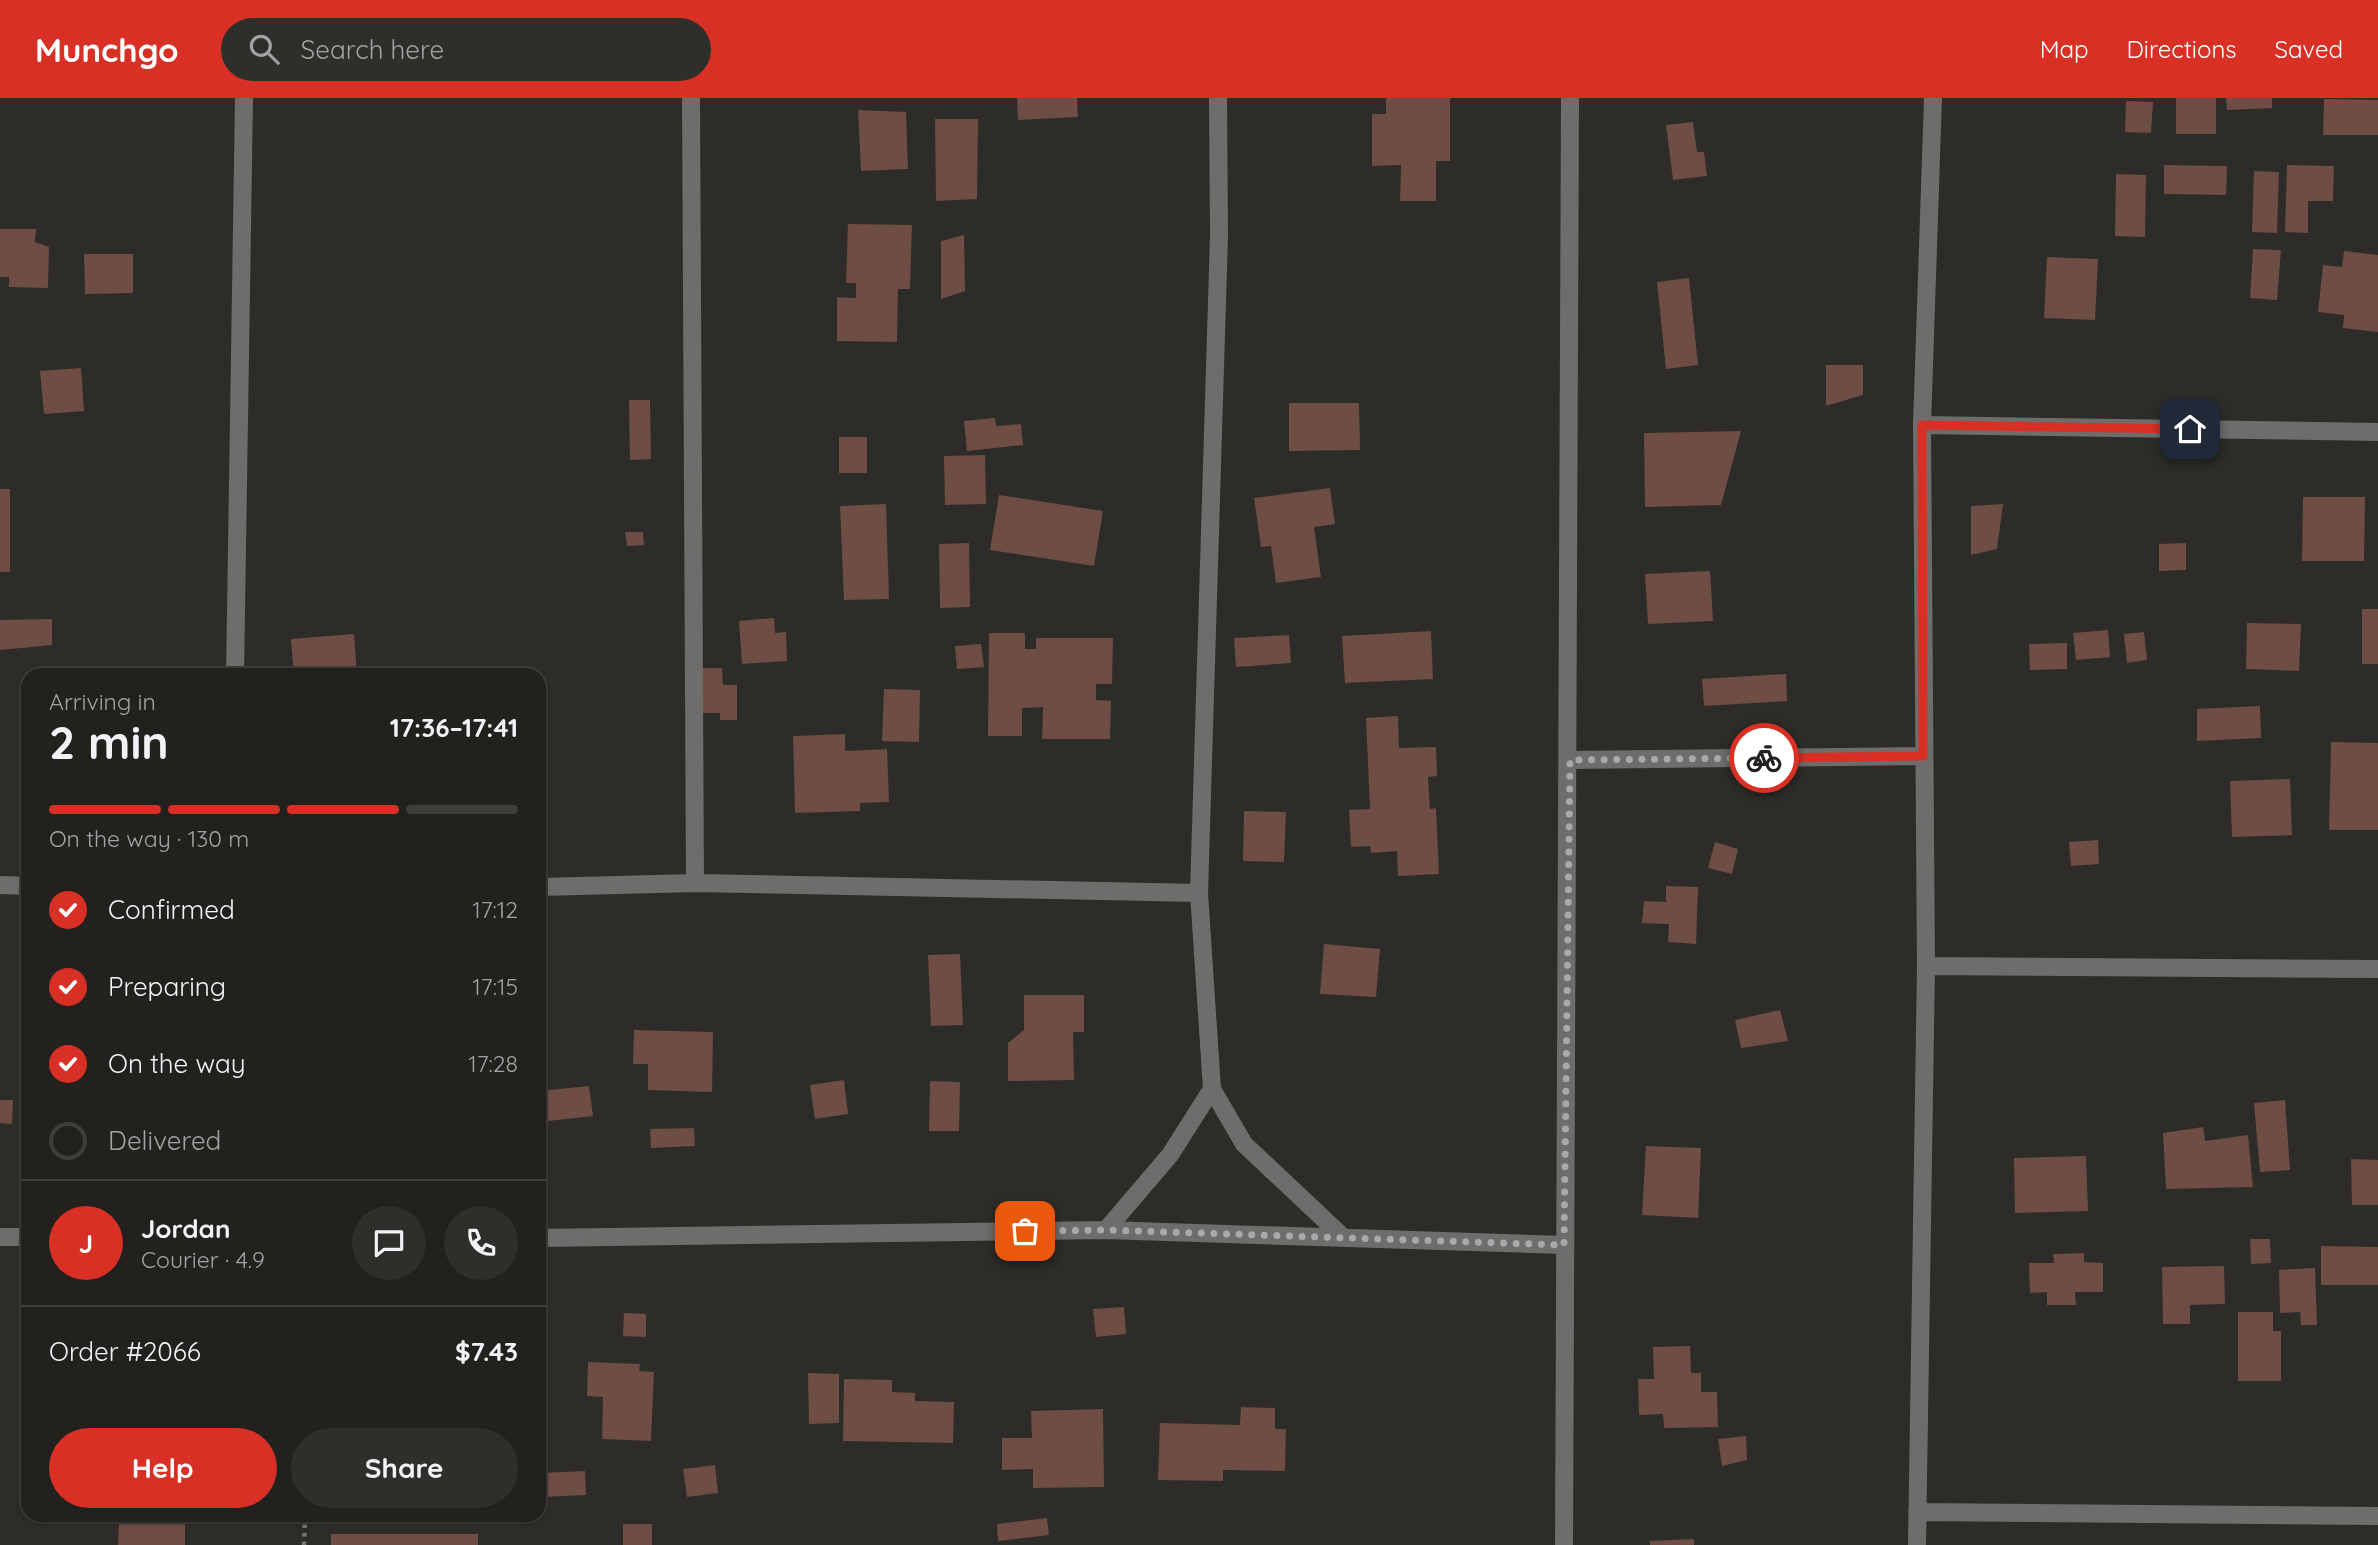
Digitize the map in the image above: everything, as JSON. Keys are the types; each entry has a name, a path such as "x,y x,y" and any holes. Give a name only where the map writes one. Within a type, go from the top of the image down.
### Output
{"street":[{"path":"235,668 244,98"},
{"path":"691,98 695,883"},
{"path":"1218,98 1219,236 1199,893 1212,1089 1244,1144 1344,1237"},
{"path":"1564,1545 1564,1245 1570,760 1570,98"},
{"path":"1917,1545 1926,966 1922,425 1933,98"},
{"path":"1922,425 2378,432"},
{"path":"1570,760 1923,756"},
{"path":"546,887 695,883 1199,893"},
{"path":"0,885 21,886"},
{"path":"1926,966 2378,969"},
{"path":"1106,1230 1170,1155 1212,1089"},
{"path":"546,1238 1106,1230 1564,1245"},
{"path":"0,1237 21,1237"},
{"path":"1917,1512 2378,1516"}],"path":[{"path":"304,1545 305,1522"}],"building":[{"path":"1017,98 1077,98 1078,117 1018,120"},
{"path":"1386,98 1450,98 1450,161 1436,161 1436,201 1400,201 1401,165 1372,166 1372,114 1386,114"},
{"path":"2176,98 2216,98 2216,134 2176,134"},
{"path":"2226,98 2272,98 2272,108 2227,110"},
{"path":"2324,99 2378,100 2378,135 2323,135"},
{"path":"2126,101 2153,102 2151,133 2125,132"},
{"path":"858,110 906,112 908,169 861,171"},
{"path":"935,119 978,119 977,199 936,201"},
{"path":"1693,122 1697,152 1704,152 1707,176 1673,180 1666,125"},
{"path":"2164,165 2227,166 2226,195 2164,194"},
{"path":"2287,165 2334,166 2333,201 2308,201 2308,233 2285,232"},
{"path":"2254,171 2279,172 2277,233 2252,232"},
{"path":"2116,174 2146,175 2145,237 2115,236"},
{"path":"848,224 912,225 910,289 898,289 897,342 837,341 837,297 856,298 856,283 846,283"},
{"path":"0,229 36,229 35,242 49,247 48,288 9,287 9,277 0,277"},
{"path":"964,235 965,291 941,299 941,241"},
{"path":"2253,249 2281,250 2277,300 2250,298"},
{"path":"2344,251 2378,255 2378,332 2343,328 2344,315 2318,312 2323,265 2342,267"},
{"path":"84,254 133,254 133,293 85,294"},
{"path":"2047,257 2098,259 2095,320 2044,318"},
{"path":"1689,278 1698,365 1666,369 1657,282"},
{"path":"1826,365 1863,365 1863,395 1826,406"},
{"path":"81,368 84,411 44,414 40,371"},
{"path":"629,400 650,400 651,459 630,460"},
{"path":"1289,403 1359,403 1360,450 1289,451"},
{"path":"995,418 996,426 1021,424 1023,445 967,451 964,421"},
{"path":"1741,431 1721,505 1645,507 1644,433"},
{"path":"839,437 867,437 867,473 839,473"},
{"path":"985,455 986,504 945,505 944,456"},
{"path":"1330,488 1335,524 1314,527 1321,577 1276,583 1271,546 1261,547 1254,498"},
{"path":"0,489 10,489 10,572 0,572"},
{"path":"999,495 1103,511 1094,566 990,550"},
{"path":"2303,497 2365,497 2364,561 2302,561"},
{"path":"886,504 889,599 844,600 840,506"},
{"path":"2003,504 1997,549 1971,555 1971,506"},
{"path":"625,532 643,532 644,545 627,546"},
{"path":"969,543 970,607 940,608 939,544"},
{"path":"2186,543 2186,570 2159,571 2159,544"},
{"path":"1710,571 1713,621 1648,624 1645,574"},
{"path":"2362,609 2378,609 2378,664 2362,664"},
{"path":"774,618 775,633 786,632 787,661 742,664 739,621"},
{"path":"52,619 52,645 0,650 0,620"},
{"path":"2247,623 2301,624 2299,671 2246,669"},
{"path":"2108,630 2110,657 2076,660 2073,633"},
{"path":"1431,631 1433,679 1345,683 1342,636"},
{"path":"2144,632 2147,660 2127,663 2124,634"},
{"path":"989,633 1025,633 1025,649 1036,649 1036,638 1113,638 1112,684 1096,684 1096,700 1111,701 1110,739 1042,739 1043,707 1022,708 1022,736 988,736"},
{"path":"354,634 356,668 293,668 291,639"},
{"path":"1289,635 1291,663 1236,667 1234,638"},
{"path":"2067,643 2067,669 2030,670 2029,644"},
{"path":"981,644 984,667 957,669 955,646"},
{"path":"694,668 722,668 723,685 737,685 737,720 720,720 720,713 694,713"},
{"path":"1786,674 1787,701 1704,706 1702,679"},
{"path":"884,689 920,690 919,742 882,741"},
{"path":"2260,706 2261,738 2197,741 2197,709"},
{"path":"1398,716 1399,748 1436,747 1437,776 1428,777 1430,809 1436,808 1439,874 1398,876 1397,851 1371,853 1370,846 1351,847 1349,810 1370,809 1366,718"},
{"path":"845,734 845,751 887,749 889,802 860,803 860,811 795,813 793,736"},
{"path":"2331,742 2378,743 2378,830 2329,830"},
{"path":"2290,779 2292,835 2232,837 2230,781"},
{"path":"1244,811 1286,812 1284,862 1243,861"},
{"path":"2098,840 2099,864 2071,866 2069,842"},
{"path":"1715,842 1738,849 1732,874 1708,868"},
{"path":"1666,886 1698,887 1696,944 1668,942 1669,924 1642,923 1644,901 1666,902"},
{"path":"1324,944 1380,949 1376,997 1320,994"},
{"path":"960,954 963,1025 931,1026 928,955"},
{"path":"1024,995 1084,995 1084,1032 1073,1032 1074,1080 1008,1081 1008,1043 1024,1030"},
{"path":"1780,1010 1788,1041 1741,1048 1735,1020"},
{"path":"634,1030 713,1032 712,1092 648,1090 648,1064 633,1064"},
{"path":"844,1080 848,1114 815,1119 810,1085"},
{"path":"930,1081 960,1082 959,1131 929,1131"},
{"path":"589,1086 593,1116 546,1121 546,1090"},
{"path":"0,1100 13,1100 12,1124 0,1123"},
{"path":"2285,1100 2290,1170 2260,1172 2254,1103"},
{"path":"2203,1127 2205,1141 2248,1135 2253,1187 2166,1189 2163,1133"},
{"path":"694,1128 695,1146 651,1148 650,1129"},
{"path":"1646,1146 1701,1148 1698,1218 1642,1215"},
{"path":"2086,1156 2088,1211 2015,1213 2014,1158"},
{"path":"2351,1159 2378,1160 2378,1205 2352,1205"},
{"path":"2250,1239 2270,1239 2271,1263 2251,1264"},
{"path":"2321,1246 2378,1247 2378,1285 2321,1285"},
{"path":"2084,1253 2084,1262 2103,1263 2103,1292 2075,1292 2076,1305 2047,1305 2047,1292 2030,1293 2029,1263 2054,1263 2053,1254"},
{"path":"2224,1266 2225,1304 2190,1305 2190,1324 2163,1324 2162,1267"},
{"path":"2315,1268 2317,1325 2301,1325 2300,1312 2280,1313 2279,1270"},
{"path":"1124,1307 1126,1334 1096,1337 1093,1309"},
{"path":"2238,1312 2273,1312 2273,1331 2281,1331 2281,1381 2238,1381"},
{"path":"624,1313 646,1314 646,1337 623,1336"},
{"path":"1690,1346 1691,1373 1701,1373 1701,1392 1717,1392 1718,1427 1664,1428 1663,1414 1639,1415 1638,1379 1654,1379 1653,1347"},
{"path":"588,1362 640,1364 639,1371 654,1372 651,1441 602,1439 603,1397 587,1396"},
{"path":"808,1373 839,1374 839,1423 809,1424"},
{"path":"844,1379 892,1380 892,1392 915,1393 915,1401 954,1402 953,1443 843,1441"},
{"path":"1241,1407 1275,1408 1275,1429 1286,1429 1285,1471 1223,1470 1223,1481 1158,1480 1160,1423 1240,1425"},
{"path":"1103,1409 1104,1487 1033,1488 1033,1469 1002,1470 1002,1438 1032,1438 1031,1411"},
{"path":"1746,1436 1747,1460 1722,1466 1718,1439"},
{"path":"715,1465 718,1493 687,1497 683,1469"},
{"path":"585,1471 586,1495 546,1497 546,1473"},
{"path":"1047,1518 1049,1535 998,1541 997,1524"},
{"path":"185,1522 185,1545 118,1545 119,1523"},
{"path":"623,1524 652,1524 652,1545 623,1545"},
{"path":"331,1534 478,1534 478,1545 331,1545"},
{"path":"1694,1539 1694,1545 1650,1545 1650,1541"}],"way so far":[{"path":"1025,1231 1106,1230 1564,1245 1570,760 1764,758"}],"route":[{"path":"1764,758 1923,756 1922,425 2190,429"}]}
